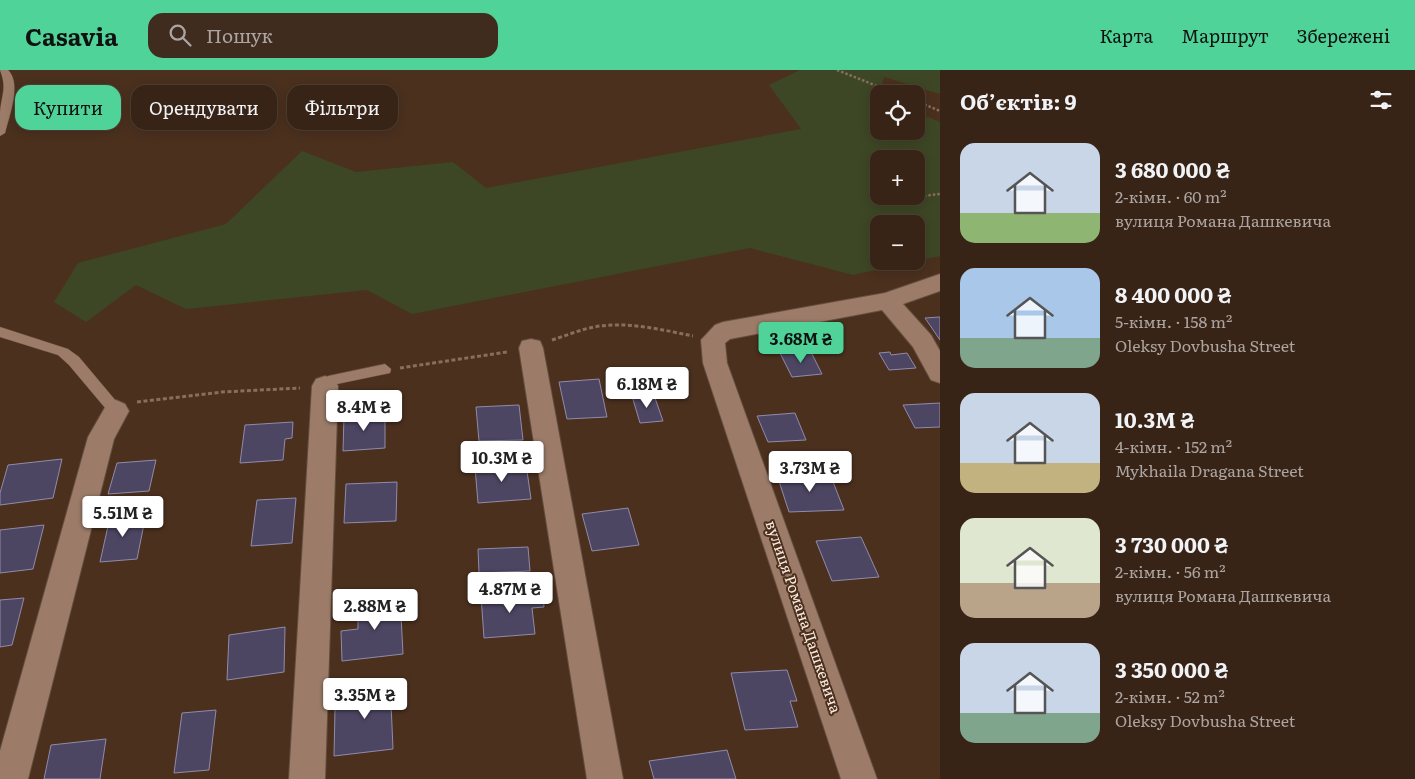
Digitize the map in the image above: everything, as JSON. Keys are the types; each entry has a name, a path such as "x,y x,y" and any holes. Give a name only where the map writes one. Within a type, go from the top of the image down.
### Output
{"street":[{"path":"940,282 887,301 922,341 940,373"},
{"name":"вулиця Романа Дашкевича","path":"859,779 715,363 713,340 723,331 887,301"},
{"path":"532,348 605,779"},
{"path":"307,779 325,386"},
{"path":"10,779 101,437 116,412"}],"lane":[{"path":"0,133 10,88 8,75 3,70"},
{"path":"0,332 63,352 74,361 116,412"},
{"path":"325,386 333,380 385,370"}],"path":[{"path":"837,70 874,85"},
{"path":"925,105 940,111"},
{"path":"925,196 940,194"},
{"path":"116,412 141,400 222,392 325,386"}],"green space":[{"path":"800,70 940,70 940,94 925,89 925,85 910,85 884,77 882,85 870,85 870,140 925,140 925,116 940,122 940,256 925,259 925,215 870,215 870,270 876,270 853,275 750,248 412,314 367,290 186,309 136,285 86,322 54,302 78,263 226,224 302,151 356,172 453,162 486,188 801,129 769,85"}],"building":[{"path":"940,317 940,340 925,318"},
{"path":"810,350 822,374 792,377 780,353"},
{"path":"890,352 891,355 907,353 916,368 889,370 879,353"},
{"path":"599,379 607,417 567,419 559,382"},
{"path":"654,395 663,421 640,423 632,396"},
{"path":"940,403 940,427 915,428 903,405"},
{"path":"519,405 523,440 479,441 476,407"},
{"path":"385,413 385,448 343,451 344,416"},
{"path":"795,413 806,440 768,442 757,416"},
{"path":"293,422 292,438 285,439 283,460 240,463 245,425"},
{"path":"62,459 53,498 0,505 0,493 8,465"},
{"path":"156,460 149,491 108,494 117,463"},
{"path":"526,464 531,499 478,503 475,467"},
{"path":"830,474 844,510 789,512 777,475"},
{"path":"397,482 396,521 344,523 346,484"},
{"path":"296,498 292,543 251,546 257,500"},
{"path":"628,508 639,545 592,551 582,514"},
{"path":"146,514 137,559 100,562 110,517"},
{"path":"44,525 33,569 0,573 0,530"},
{"path":"861,537 879,577 832,581 816,541"},
{"path":"528,547 530,571 479,573 478,549"},
{"path":"543,593 544,607 532,608 535,634 484,638 481,596"},
{"path":"400,596 403,654 342,661 341,631 358,629 358,601"},
{"path":"24,598 12,645 0,647 0,600"},
{"path":"285,627 284,672 227,680 229,635"},
{"path":"787,670 797,701 790,701 798,727 745,730 731,673"},
{"path":"390,680 393,749 334,756 335,709 349,707 349,685"},
{"path":"216,710 209,770 174,773 182,713"},
{"path":"106,739 100,779 44,779 51,745"},
{"path":"727,750 736,779 654,779 649,761"}]}
